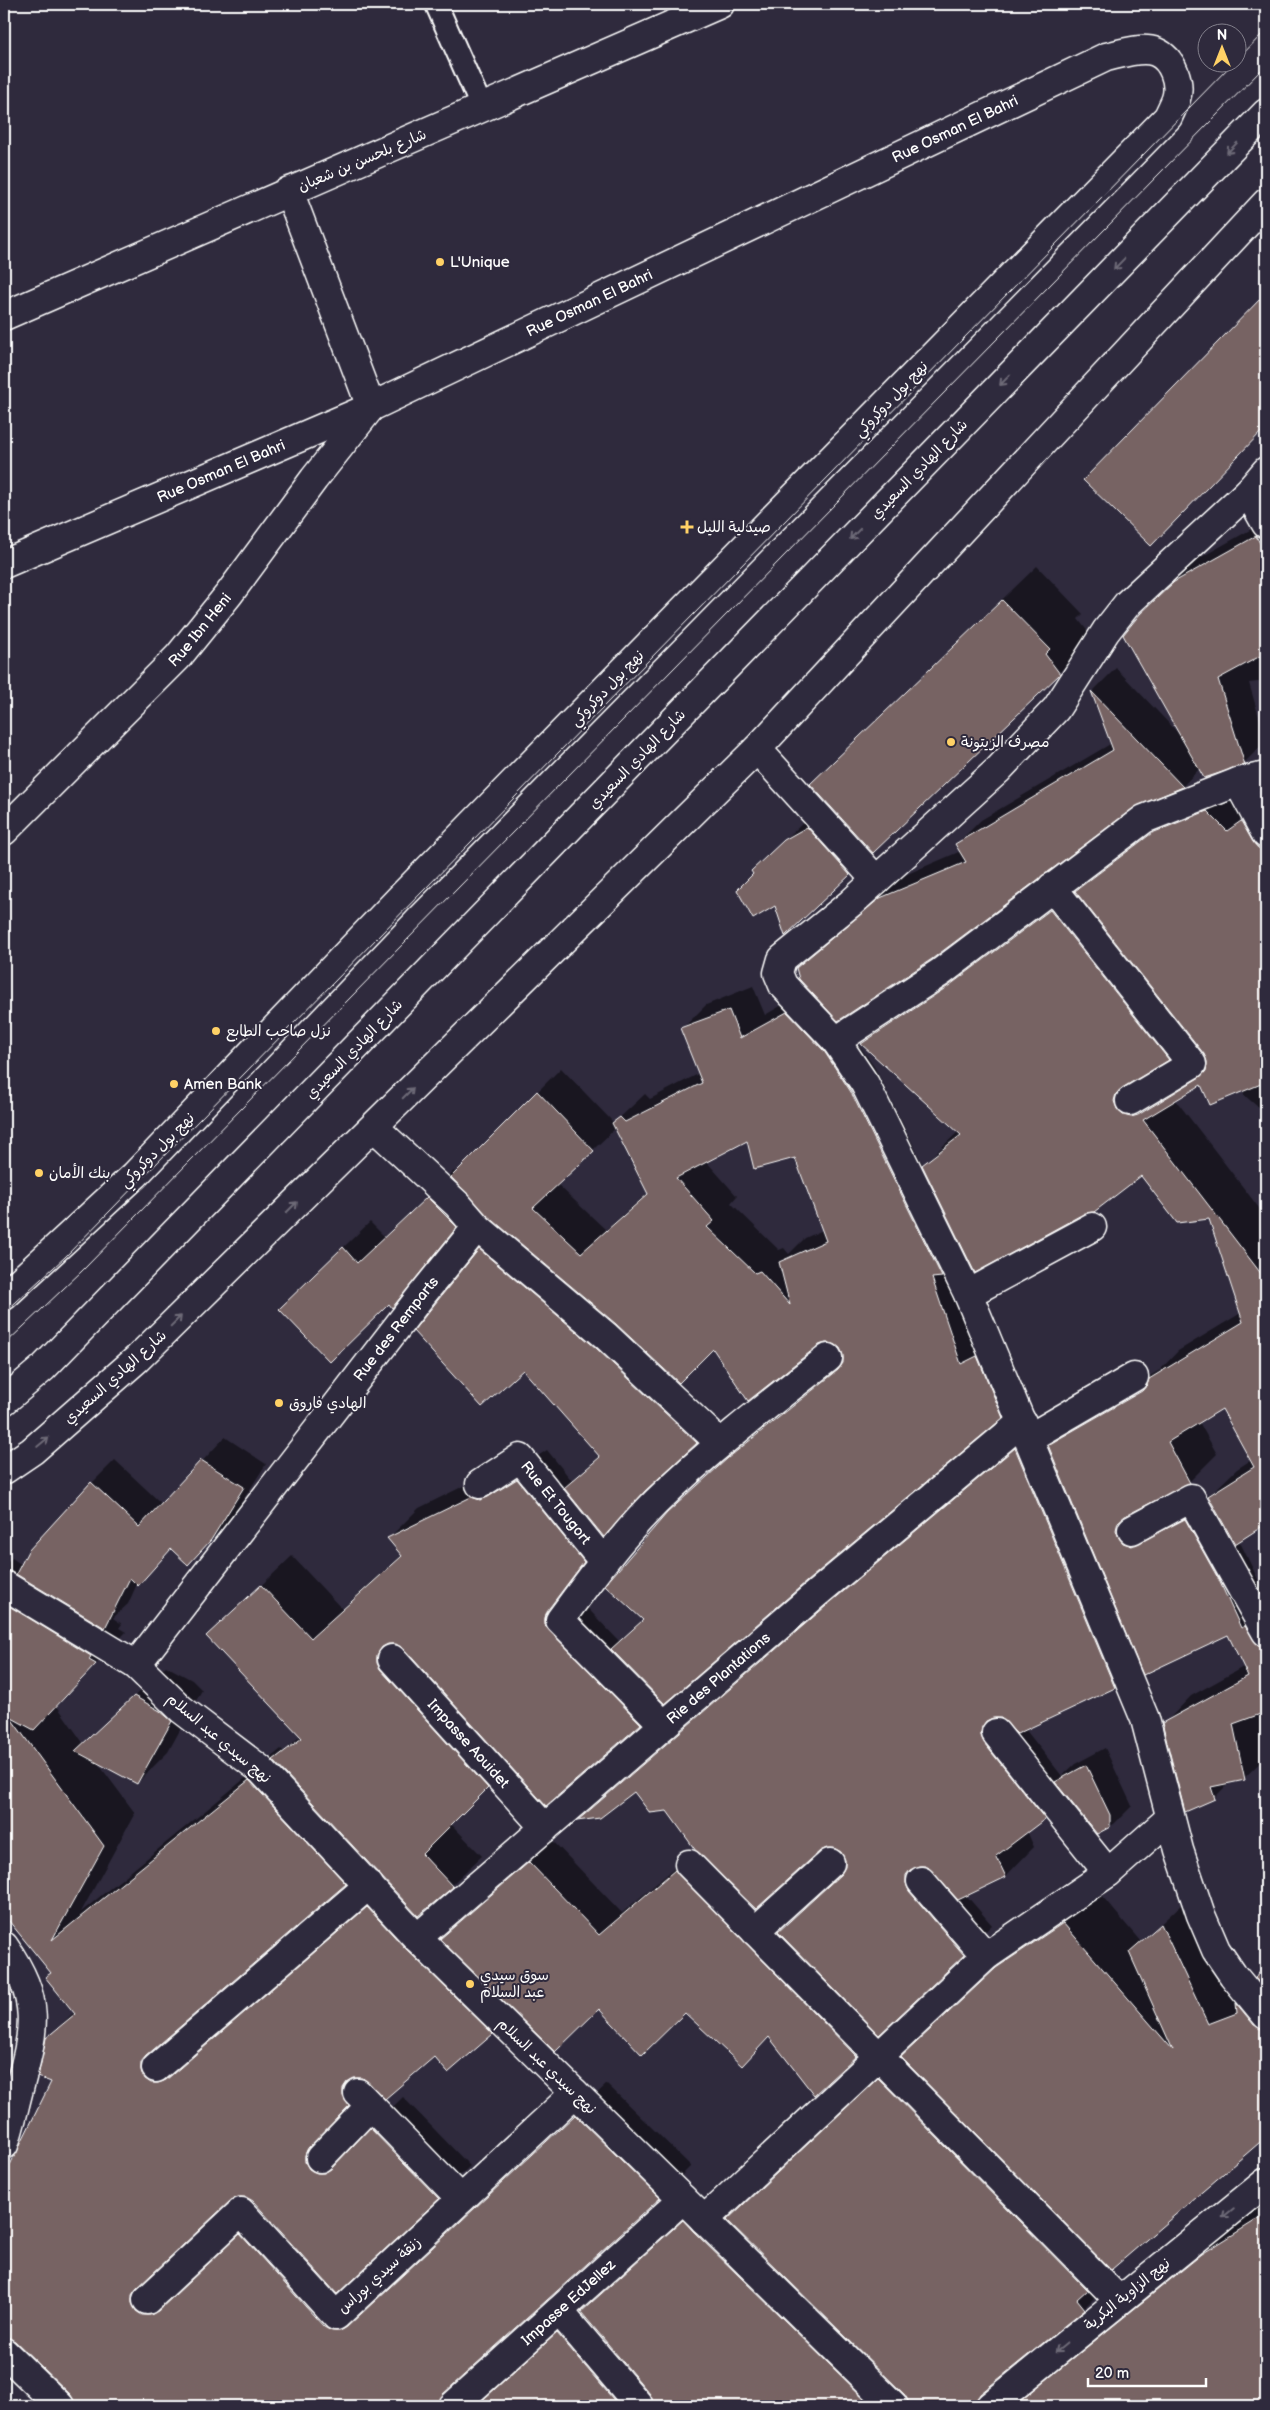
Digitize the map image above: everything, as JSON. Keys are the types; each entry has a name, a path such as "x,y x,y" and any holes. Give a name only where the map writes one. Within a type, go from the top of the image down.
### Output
{"street":[{"name":"شارع بلحسن بن شعبان","path":"4,316 720,4"},
{"name":"Rue Osman El Bahri","path":"4,564 372,407 1106,57 1133,50 1156,52 1171,64"},
{"name":"نهج بول دوكروكي","path":"4,1296 135,1175 407,891 1168,117 1177,98 1177,80 1171,64"},
{"name":"شارع الهادي السعيدي","path":"4,1401 63,1347 1266,113"},
{"path":"289,192 372,407"},
{"name":"شارع الهادي السعيدي","path":"4,1470 32,1452 137,1359 757,749 1265,208"},
{"name":"Rue Ibn Heni","path":"4,831 178,657 229,594 314,479 372,407"},
{"path":"1266,470 1248,492 1128,603 1106,631 1056,709 998,770 876,880 782,959 778,973 783,985 836,1042 865,1084 968,1294 1145,1719 1170,1818 1191,1887 1216,1950 1232,1975 1266,2015"},
{"path":"1248,492 1266,524"},
{"path":"757,749 876,880"},
{"path":"836,1042 941,972 1144,819 1238,782 1266,776"},
{"path":"1238,782 1266,834"},
{"path":"1052,887 1192,1064 1130,1101"},
{"path":"374,1127 458,1204 477,1227 606,1336 720,1443"},
{"name":"Rue des Remparts","path":"136,1665 421,1296 477,1227"},
{"path":"968,1294 1092,1227"},
{"path":"664,1725 560,1620 604,1561 655,1503 720,1443 828,1358"},
{"name":"Rie des Plantations","path":"417,1938 664,1725 1026,1430 1134,1377"},
{"name":"Rue Et Tougort","path":"480,1484 520,1458 604,1561"},
{"path":"1132,1530 1191,1498 1264,1624"},
{"name":"نهج سيدي عبد السلام","path":"4,1585 136,1665 181,1709 260,1769 417,1938 894,2406"},
{"name":"Impasse Aouidet","path":"392,1659 546,1828"},
{"path":"996,1733 1108,1873"},
{"path":"704,2220 878,2055 986,1956 1108,1873 1170,1818"},
{"path":"756,1931 830,1863"},
{"path":"689,1864 1119,2300"},
{"path":"921,1881 986,1956"},
{"path":"156,2068 369,1885"},
{"path":"4,1946 19,1968 25,1981 32,2011 31,2041 4,2145"},
{"name":"زنقة سيدي بوراس","path":"147,2300 241,2212 336,2316 575,2093"},
{"path":"320,2158 364,2099 461,2199"},
{"name":"نهج الزاوية البكرية","path":"990,2406 1266,2182"},
{"name":"Impasse EdJellez","path":"453,2406 683,2199"},
{"path":"558,2310 638,2404"},
{"path":"4,2352 60,2406"}],"lane":[{"path":"436,4 482,108"}],"building":[{"path":"1266,293 1266,427 1151,546 1083,480"},
{"path":"1256,536 1266,554 1266,653 1218,679 1245,765 1204,778 1123,635 1140,614 1174,582"},
{"path":"1002,600 1050,649 1045,654 1060,674 873,853 810,784"},
{"path":"1091,691 1183,787 1135,807 932,959 838,1021 799,979 796,968 880,898 966,862 955,844 1113,750"},
{"path":"1207,811 1227,831 1241,821 1258,848 1266,850 1266,1082 1210,1105 1201,1085 1143,1120 1266,1280 1266,1524 1235,1544 1208,1496 1254,1467 1222,1409 1168,1442 1190,1483 1125,1516 1118,1522 1116,1530 1123,1543 1132,1546 1185,1519 1219,1580 1241,1628 1245,1626 1258,1645 1266,1648 1266,1712 1233,1724 1245,1780 1211,1787 1215,1799 1185,1812 1162,1723 1248,1676 1228,1635 1143,1675 1048,1445 1142,1391 1149,1379 1243,1322 1209,1219 1177,1223 1141,1176 1094,1212 1085,1213 975,1273 922,1165 961,1135 861,1044 950,985 1050,910 1169,1060 1122,1088 1116,1094 1114,1101 1117,1109 1123,1115 1131,1117 1138,1115 1200,1077 1206,1071 1207,1062 1204,1054 1075,891 1152,833"},
{"path":"807,827 850,875 785,936 775,906 753,919 737,890 753,874 751,871 784,840"},
{"path":"729,1010 740,1038 787,1012 824,1051 851,1092 942,1277 932,1278 961,1364 977,1356 1003,1418 806,1582 665,1704 611,1649 643,1620 605,1585 667,1513 728,1458 838,1370 843,1363 843,1355 840,1348 834,1344 826,1343 819,1345 748,1401 713,1349 679,1383 616,1324 488,1216 451,1177 537,1091 594,1151 533,1208 581,1253 648,1194 612,1123 620,1117 625,1122 702,1083 680,1028","holes":["747,1141 754,1169 795,1158 826,1241 779,1262 790,1305 760,1271 755,1273 707,1227 714,1221 676,1178"]},
{"path":"427,1197 457,1227 392,1308 389,1304 330,1362 279,1309 343,1247 357,1263"},
{"path":"479,1249 596,1348 697,1443 645,1491 604,1537 564,1488 600,1457 523,1370 482,1407 413,1331"},
{"path":"1015,1448 1115,1688 1017,1734 1001,1718 993,1718 986,1721 982,1727 981,1735 984,1743 1045,1819 996,1856 1006,1877 958,1900 927,1866 919,1866 910,1870 906,1875 909,1891 964,1955 879,2035 778,1932 841,1874 845,1867 845,1860 841,1852 834,1848 820,1851 756,1909 696,1851 667,1811 650,1813 634,1792 600,1818 577,1821 826,1606"},
{"path":"201,1460 244,1487 211,1540 188,1565 171,1549 138,1586 130,1578 105,1628 16,1574 28,1551 91,1482 139,1527"},
{"path":"517,1479 584,1562 547,1611 545,1625 641,1724 546,1806 404,1649 396,1644 388,1644 382,1647 377,1655 377,1663 380,1669 488,1788 422,1854 453,1887 418,1916 273,1760 302,1738 206,1636 261,1585 311,1638 402,1556 387,1538 471,1497 480,1500 488,1497"},
{"path":"4,1603 91,1656 89,1660 96,1664 34,1730 10,1717 104,1846 52,1940 249,1780 346,1884 146,2056 141,2062 141,2070 145,2079 151,2083 166,2080 367,1907 406,1949 493,2034 448,2073 434,2057 385,2099 363,2078 354,2078 347,2082 343,2088 343,2096 349,2106 308,2148 305,2162 309,2169 317,2173 324,2173 331,2169 370,2128 439,2199 337,2294 253,2201 246,2197 238,2197 230,2201 136,2289 132,2295 132,2303 136,2311 142,2315 150,2315 158,2311 240,2234 324,2327 332,2331 340,2331 347,2327 575,2115 660,2198 443,2394 438,2406 75,2406 71,2395 15,2341 4,2337 4,2177 51,2082 38,2077 46,2038 75,2014 45,1977 51,1973 4,1915"},
{"path":"134,1696 160,1711 172,1721 137,1784 75,1751"},
{"path":"1086,1765 1110,1815 1110,1827 1097,1834 1055,1782"},
{"path":"529,1862 599,1935 675,1870 856,2056 814,2095 769,2037 742,2066 685,2013 642,2055 599,2009 555,2052 440,1939"},
{"path":"1063,1923 1173,2050 1129,1952 1161,1924 1208,2024 1237,2013 1236,2003 1254,2025 1266,2030 1266,2137 1111,2270 901,2057 996,1968"},
{"path":"1266,1964 1266,1991 1255,1978"},
{"path":"878,2078 1087,2290 1077,2299 1085,2309 980,2394 975,2406 909,2406 905,2395 727,2220"},
{"path":"1266,2214 1266,2406 1014,2406 1202,2254"},
{"path":"683,2220 872,2406 653,2406 650,2394 581,2312"},
{"path":"557,2333 619,2406 476,2406"}],"tram line":[{"path":"1248,49 1266,30"},
{"path":"4,1345 82,1271 1266,65"},
{"path":"4,1313 65,1257 1224,72"}],"place":[{"name":"L'Unique","path":"440,262"},
{"name":"صيدلية الليل","path":"687,527"},
{"name":"مصرف الزيتونة","path":"951,742"},
{"name":"نزل صاحب الطابع","path":"216,1031"},
{"name":"Amen Bank","path":"174,1084"},
{"name":"بنك الأمان","path":"39,1173"},
{"name":"الهادي فاروق","path":"279,1403"},
{"name":"سوق سيدي عبد السلام","path":"470,1984"}]}
